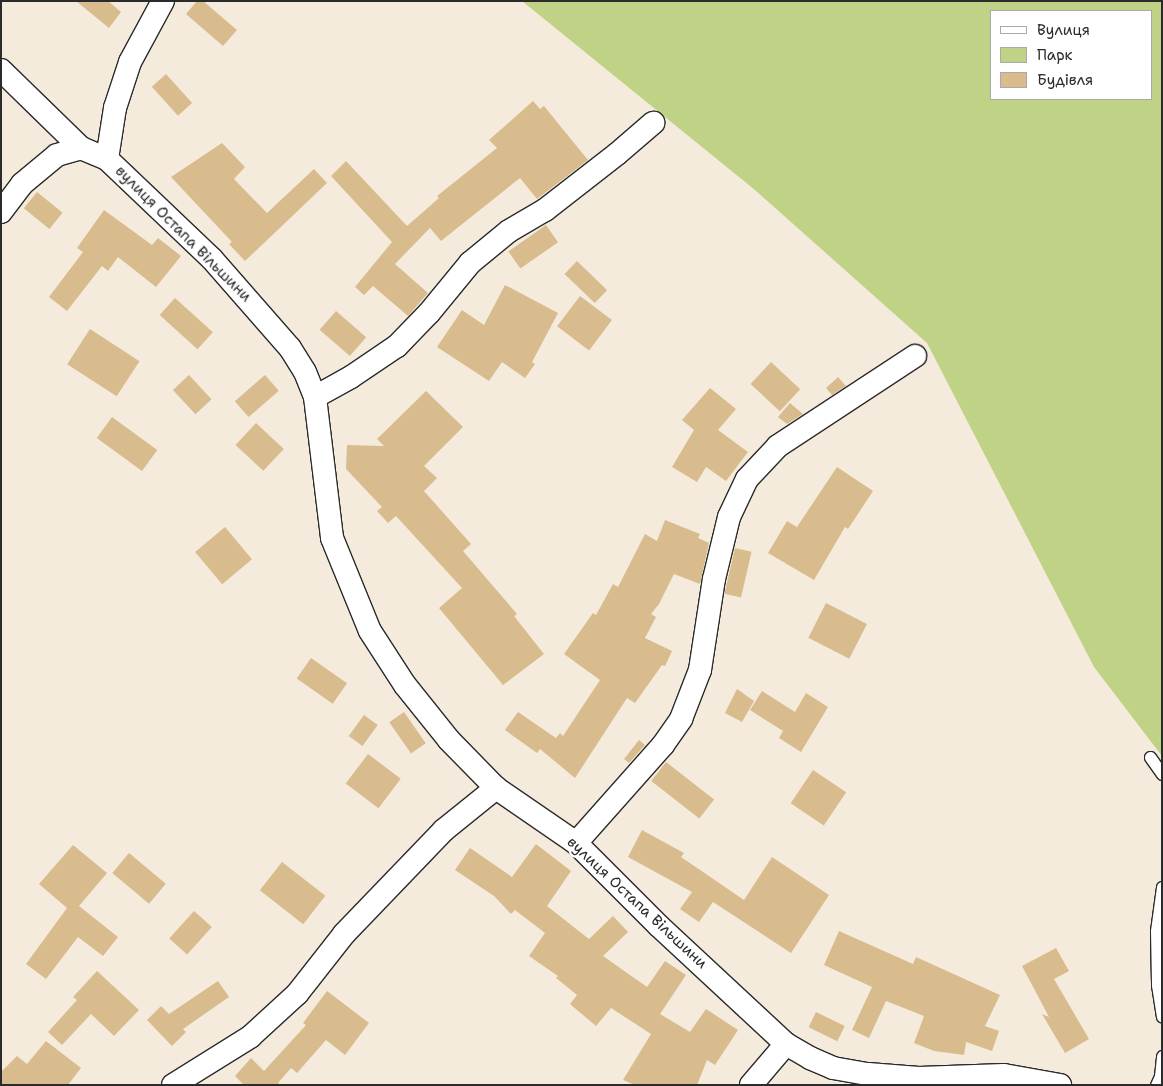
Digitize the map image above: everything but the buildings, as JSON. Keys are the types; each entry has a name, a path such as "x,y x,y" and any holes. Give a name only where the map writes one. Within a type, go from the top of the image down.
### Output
{"street":[{"path":"107,159 115,108 130,62 162,1"},
{"name":"вулиця Остапа Вільшини","path":"1,70 81,148 107,159 212,259 264,316 290,348 305,372 315,397 332,538 370,631 405,685 449,740 496,788 576,844 659,926 786,1044 810,1058 833,1068 868,1074 919,1078 1004,1075 1060,1085"},
{"path":"315,397 351,377 397,346 429,313 470,263 509,231 545,210 618,154 653,123"},
{"path":"1,212 22,184 57,155 81,148"},
{"path":"576,844 663,745 681,719 700,670 714,579 729,517 747,479 778,446 915,356"},
{"path":"173,1085 250,1038 297,994 344,934 444,830 496,788"},
{"path":"751,1085 786,1044"}],"lane":[{"path":"1150,757 1162,774"},
{"path":"1162,887 1156,931 1157,985 1162,1017"},
{"path":"1156,1085 1160,1076 1162,1056"}],"green space":[{"path":"522,1 1162,1 1162,756 1094,667 927,343 755,190"}]}
